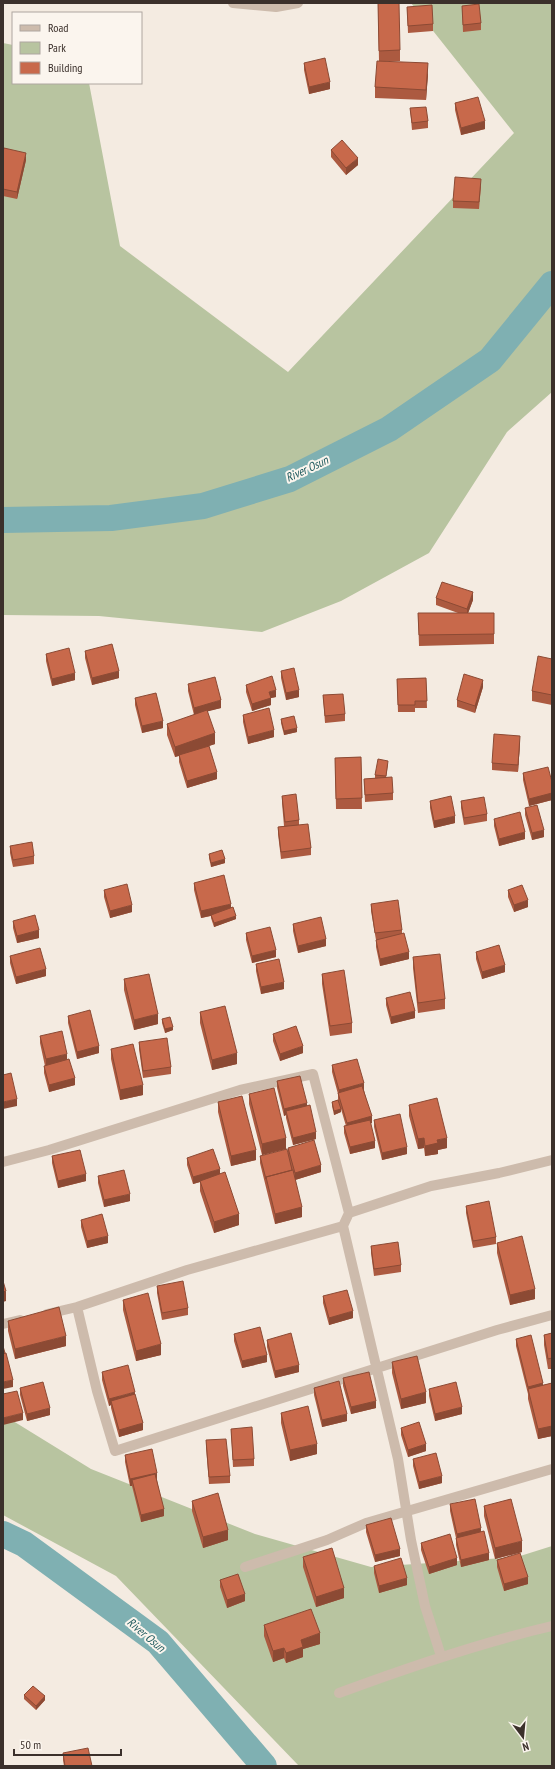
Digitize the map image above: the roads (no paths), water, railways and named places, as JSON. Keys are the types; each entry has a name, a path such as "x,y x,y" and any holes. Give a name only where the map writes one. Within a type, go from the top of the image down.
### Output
{"street":[{"path":"233,3 276,7 298,3"},
{"path":"3,1162 49,1150 240,1090 313,1074 349,1213 343,1226 398,1459 407,1510 410,1540 425,1606 441,1656"},
{"path":"349,1213 431,1186 499,1173 552,1160"},
{"path":"3,1324 77,1307 187,1270 343,1226"},
{"path":"77,1307 97,1391 115,1451 497,1330 552,1315"},
{"path":"245,1567 327,1540 366,1523 552,1469"},
{"path":"339,1693 441,1656 508,1636 552,1626"}],"waterway":[{"name":"River Osun","path":"3,520 111,518 203,506 290,479 389,429 490,360 552,284"},
{"name":"River Osun","path":"3,1534 24,1544 158,1642 264,1766"}]}
